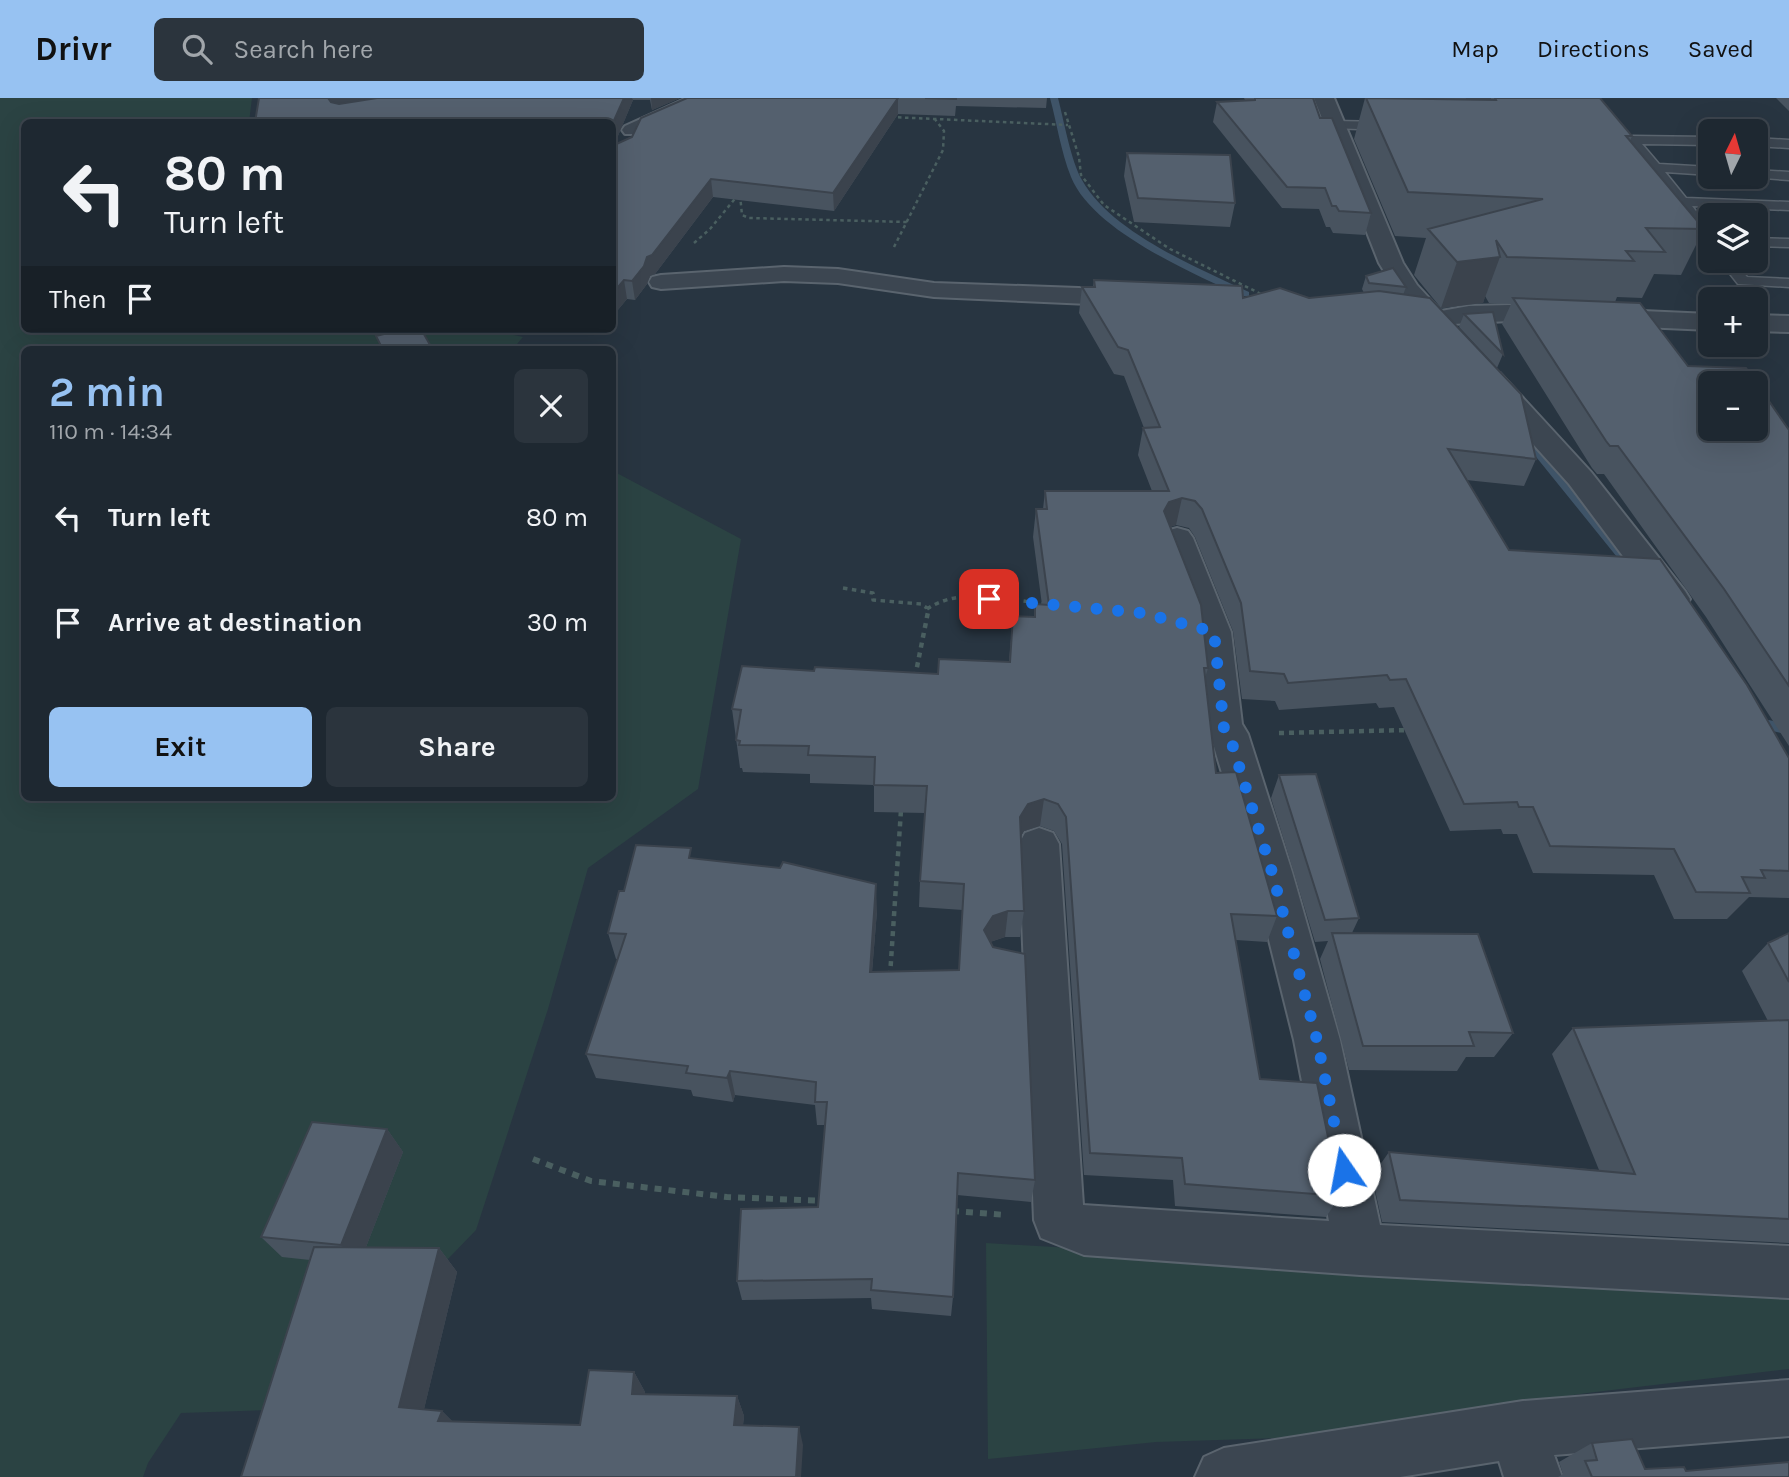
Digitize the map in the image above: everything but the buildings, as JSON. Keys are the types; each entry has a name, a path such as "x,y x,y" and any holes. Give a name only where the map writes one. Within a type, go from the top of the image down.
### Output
{"street":[{"path":"626,131 645,98"},
{"path":"626,131 703,98"},
{"path":"1324,98 1391,263 1407,289 1580,478 1686,617"},
{"path":"662,282 785,274 838,276 934,290 1156,299"},
{"path":"1388,309 1432,317 1509,313 1698,321"},
{"path":"1768,323 1789,324"},
{"path":"1177,538 1214,632 1224,729 1229,734 1272,872 1317,1040 1360,1249"},
{"path":"1039,844 1025,959 1059,1220 1084,1230 1360,1249 1789,1272"},
{"path":"1224,1477 1526,1454 1789,1408"}],"lane":[{"path":"1334,125 1401,126"},
{"path":"1698,141 1629,138 1698,223"},
{"path":"1768,143 1789,145"},
{"path":"1656,169 1698,171"},
{"path":"1768,175 1789,176"},
{"path":"1682,202 1789,206"},
{"path":"1768,242 1789,243"},
{"path":"1737,273 1743,281 1789,283"}],"path":[{"path":"1065,112 1066,125 1079,157 1081,176 1104,205 1170,249 1269,298"},
{"path":"888,117 1066,125"},
{"path":"662,282 666,268 710,229 740,193 742,215 749,218 907,222 943,150 944,131 934,118"},
{"path":"843,588 873,593 873,600 921,604 928,608"},
{"path":"928,608 956,597 974,596 1053,605"},
{"path":"914,688 928,608"},
{"path":"1229,734 1418,730"},
{"path":"889,986 902,801"},
{"path":"533,1159 591,1181 727,1197 830,1202"},
{"path":"949,1210 1059,1220"}],"green space":[{"path":"0,98 252,98 249,119 21,119 21,333 505,333 523,337 515,346 21,346 21,801 616,801 616,473 741,539 698,789 588,868 548,1009 476,1230 303,1409 181,1413 148,1463 143,1477 0,1477"},
{"path":"986,1243 1789,1291 1789,1369 1587,1393 1279,1438 1156,1442 988,1459"}],"waterway":[{"path":"1054,98 1076,178 1090,199 1109,219 1176,261 1245,294"},
{"path":"1520,430 1626,559"},
{"path":"1769,725 1789,730"}],"route":[{"path":"989,599 1143,613 1214,632 1224,729 1229,734 1272,872 1317,1040 1344,1170"}]}
